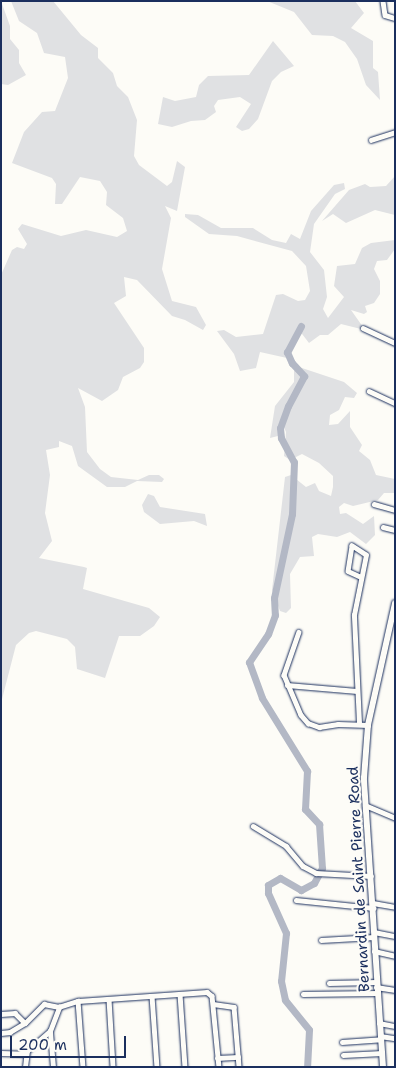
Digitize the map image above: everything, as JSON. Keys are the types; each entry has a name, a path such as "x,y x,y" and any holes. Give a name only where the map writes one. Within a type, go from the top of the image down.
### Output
{"main road":[{"name":"Bernardin de Saint Pierre Road","path":"383,1067 376,987 374,905 364,778 368,725 395,603"}],"street":[{"path":"383,1 386,15 395,18"},
{"path":"371,140 395,132"},
{"path":"363,328 395,343"},
{"path":"369,391 395,403"},
{"path":"374,504 395,510"},
{"path":"383,527 395,530"},
{"path":"359,724 354,615 362,576 366,555 353,546 350,548 348,571 362,576"},
{"path":"299,632 285,664 287,685 301,715 313,726 368,725"},
{"path":"387,638 395,639"},
{"path":"287,685 357,691"},
{"path":"366,805 395,818"},
{"path":"253,826 286,846 303,866 316,873 325,875 372,876"},
{"path":"296,900 395,907"},
{"path":"321,940 374,934 395,936"},
{"path":"374,951 395,956"},
{"path":"329,983 395,990"},
{"path":"303,994 376,987"},
{"path":"1,1033 10,1032 25,1023 40,1005 50,1003 59,1007 78,1001 207,992 213,1004 218,1067"},
{"path":"180,994 185,1067"},
{"path":"152,996 157,1067"},
{"path":"109,999 113,1067"},
{"path":"78,1001 83,1067"},
{"path":"213,1004 234,1007 239,1067"},
{"path":"53,1067 50,1032 59,1007"},
{"path":"1,1014 15,1013 25,1023"},
{"path":"379,1023 395,1026"},
{"path":"1,1053 25,1054 50,1032"},
{"path":"342,1042 381,1037 395,1038"},
{"path":"343,1055 382,1053"},
{"path":"25,1054 25,1067"},
{"path":"218,1058 238,1057"}],"shaded area":[{"path":"1,1 10,26 10,39 19,50 19,63 26,75 8,85 1,84"},
{"path":"11,1 53,1 81,35 98,48 98,58 113,73 117,86 128,97 137,120 134,156 139,165 167,186 172,182 177,161 185,167 177,211 165,206 171,218 162,269 172,301 196,307 206,325 203,330 185,320 172,316 137,280 124,277 126,296 114,303 144,348 144,362 140,368 123,377 118,390 102,401 78,388 85,407 87,452 100,469 111,477 138,480 149,475 159,475 164,479 162,482 137,481 125,487 107,487 78,466 72,446 59,441 59,447 46,450 50,475 45,513 52,541 39,558 87,568 83,589 149,608 160,617 154,626 140,636 119,636 105,678 77,669 75,647 67,639 36,631 29,633 16,645 1,703 1,275 12,250 17,247 24,249 27,244 18,229 22,224 61,236 86,230 117,237 127,231 123,218 106,205 107,192 100,181 80,177 62,204 55,204 56,184 52,178 12,163 24,132 42,112 55,111 68,78 65,57 44,53 37,33 19,21"},
{"path":"267,1 355,1 364,13 351,28 373,41 373,68 378,72 380,100 366,85 357,59 345,42 333,36 312,35 294,12"},
{"path":"273,41 294,66 281,72 272,81 258,119 249,129 242,131 236,127 251,104 240,97 218,100 214,106 216,112 205,120 191,121 172,127 158,124 163,97 175,101 196,97 199,85 208,76 249,75"},
{"path":"395,176 395,215 375,210 346,223 333,214 322,221 349,190 365,184 370,187 386,186"},
{"path":"344,183 345,189 335,194 314,224 310,252 324,270 327,297 323,309 328,318 344,297 334,286 337,266 355,264 362,248 371,243 395,240 395,249 387,260 377,261 374,269 380,281 380,294 374,303 365,306 367,312 364,314 351,310 363,327 361,329 341,324 328,335 320,335 309,343 299,330 289,343 287,358 260,352 256,368 240,371 234,354 217,331 224,330 236,337 263,334 276,295 283,294 298,301 305,300 310,291 306,266 292,251 237,236 209,234 185,217 185,214 198,215 221,228 253,228 272,240 286,243 291,234 300,239 311,211 334,185"},
{"path":"299,367 344,382 357,393 354,398 345,397 339,410 330,415 329,425 338,424 350,411 350,427 362,445 359,451 370,460 376,475 395,479 395,493 384,493 378,500 353,506 344,503 339,507 340,514 346,513 363,524 374,516 375,535 366,544 350,532 337,537 318,534 312,537 314,556 300,557 290,574 291,608 286,613 280,611 272,590 285,477 291,475 306,487 315,483 319,491 331,496 333,487 333,476 319,463 302,454 290,460 284,456 286,432 281,421 278,436 270,438 275,406 294,382 294,371"},
{"path":"148,494 154,496 160,507 205,514 207,526 194,521 160,524 144,512 142,505"}],"waterway":[{"path":"301,326 287,352 292,363 304,376 288,406 280,428 281,438 294,462 292,514 274,598 275,615 268,634 249,662 262,698 307,771 305,809 319,824 322,868 314,883 301,890 280,878 268,885 268,893 286,933 281,981 285,1000 309,1030 307,1067"}]}
